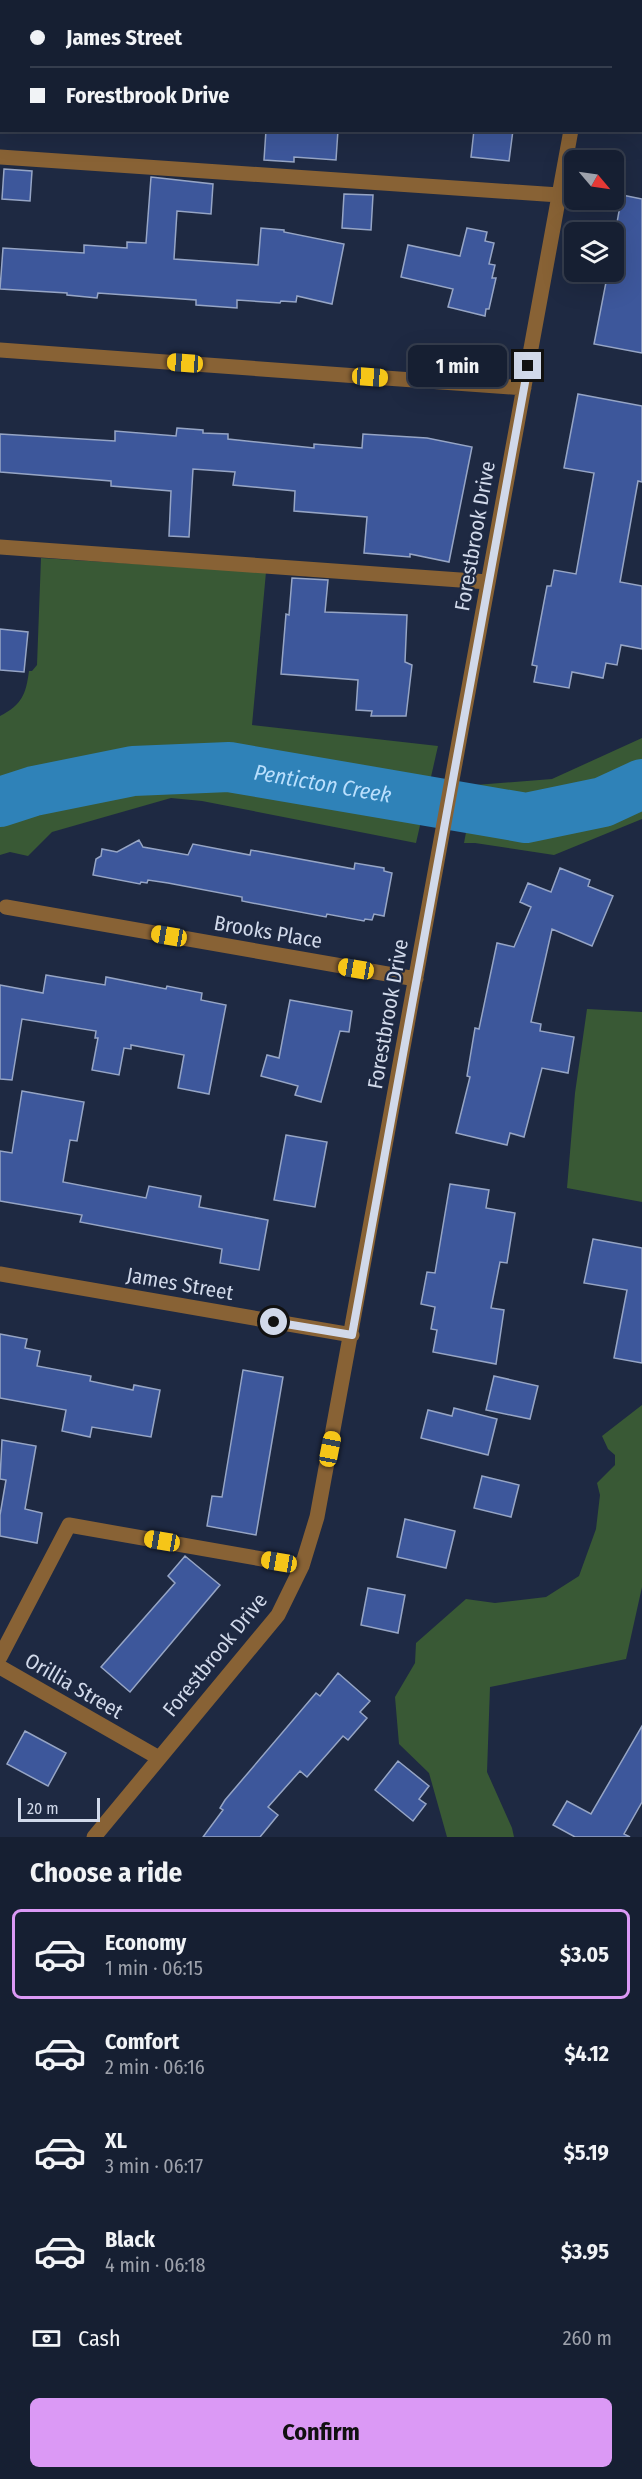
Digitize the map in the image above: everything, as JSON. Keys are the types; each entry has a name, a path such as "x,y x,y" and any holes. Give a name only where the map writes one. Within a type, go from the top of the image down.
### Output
{"street":[{"name":"Forestbrook Drive","path":"94,1837 278,1615 302,1566 317,1517 571,132"},
{"path":"0,157 559,195"},
{"path":"0,350 524,388"},
{"path":"0,547 488,582"},
{"name":"Brooks Place","path":"6,907 416,979"},
{"name":"James Street","path":"0,1274 352,1335"},
{"path":"0,1657 69,1525 302,1566"},
{"name":"Orillia Street","path":"0,1667 159,1758"}],"green space":[{"path":"41,558 266,572 252,725 438,746 416,843 202,801 171,798 52,832 28,856 10,852 0,855 0,716 13,708 22,698 29,671 37,665"},
{"path":"642,738 642,819 554,855 464,843 475,785 552,779"},
{"path":"587,1009 642,1012 642,1202 567,1188 575,1093"},
{"path":"642,1405 642,1587 626,1659 490,1687 487,1772 514,1837 447,1837 429,1773 399,1744 395,1697 415,1663 416,1643 466,1599 495,1603 546,1597 579,1576 596,1529 600,1495 597,1483 615,1465 615,1455 608,1449 602,1436"}],"building":[{"path":"266,132 338,132 336,160 294,157 294,162 264,160"},
{"path":"474,132 513,132 509,161 471,157"},
{"path":"4,169 32,171 30,201 2,199"},
{"path":"151,177 213,184 211,214 177,211 174,259 258,265 261,228 284,230 284,232 344,244 332,304 297,296 296,302 237,300 237,308 196,305 196,300 98,293 97,298 67,295 67,293 0,289 3,248 84,253 84,245 127,248 127,242 146,243"},
{"path":"344,194 373,195 371,230 342,228"},
{"path":"624,195 642,199 642,353 594,344 606,282 624,282 624,222 617,222 619,210 624,210"},
{"path":"467,228 487,232 485,241 494,243 489,264 495,265 492,278 496,278 489,309 486,309 485,316 448,307 453,289 401,277 408,245 460,256"},
{"path":"578,394 642,406 642,482 638,481 620,582 642,586 642,649 621,645 617,665 606,663 603,678 572,672 569,688 534,682 537,666 532,665 547,586 551,586 554,570 576,574 594,473 564,468"},
{"path":"177,428 203,430 203,433 228,434 228,439 314,448 314,444 362,448 363,434 427,438 472,447 449,562 410,554 410,557 364,553 367,517 294,511 295,491 233,485 235,472 193,469 189,537 169,536 171,491 111,486 111,481 0,472 0,434 115,441 115,431 176,436"},
{"path":"292,578 328,580 325,612 407,615 405,662 412,665 406,716 371,716 372,711 356,710 358,680 281,674 286,614 289,615"},
{"path":"0,629 28,632 24,672 0,670"},
{"path":"139,840 143,847 188,855 193,844 250,855 251,850 354,869 355,863 384,868 384,871 392,873 384,916 374,914 372,920 365,919 364,921 327,914 326,917 242,901 242,897 168,883 148,880 147,883 141,882 140,884 93,875 96,859 101,856 102,849 117,852"},
{"path":"560,868 590,880 588,886 613,896 592,946 552,929 531,1022 541,1024 540,1031 574,1037 568,1073 542,1068 524,1137 510,1133 507,1145 456,1133 470,1077 467,1076 475,1028 479,1029 497,943 514,947 531,907 520,902 528,883 551,892"},
{"path":"46,975 105,985 106,977 166,989 167,986 202,993 201,1000 226,1005 209,1094 178,1088 184,1055 131,1045 131,1049 124,1048 119,1075 92,1070 98,1038 95,1038 96,1031 22,1019 12,1080 0,1079 0,985 43,993"},
{"path":"290,1000 352,1011 349,1032 340,1031 321,1102 295,1095 298,1086 261,1076 267,1055 279,1058"},
{"path":"22,1091 84,1102 77,1141 70,1140 63,1182 146,1198 149,1186 201,1196 199,1207 268,1220 259,1270 220,1263 222,1249 80,1222 82,1215 0,1201 0,1151 12,1153"},
{"path":"286,1135 327,1142 315,1207 274,1200"},
{"path":"450,1184 489,1190 486,1208 515,1213 507,1263 500,1262 491,1308 504,1310 496,1364 433,1352 437,1330 431,1329 435,1307 421,1304 427,1272 435,1273"},
{"path":"593,1239 642,1248 642,1363 614,1358 627,1290 584,1283"},
{"path":"0,1334 27,1339 25,1348 40,1351 37,1366 91,1376 90,1381 133,1390 134,1385 160,1390 151,1437 92,1427 90,1437 62,1431 66,1410 0,1398"},
{"path":"243,1370 283,1377 256,1535 207,1526 212,1496 222,1497"},
{"path":"494,1376 538,1386 530,1419 486,1410"},
{"path":"454,1408 497,1419 488,1455 421,1438 428,1410 452,1416"},
{"path":"2,1440 36,1446 25,1509 42,1513 37,1543 0,1536 0,1515 6,1480 0,1479"},
{"path":"482,1476 519,1485 511,1517 474,1508"},
{"path":"405,1519 455,1531 446,1568 397,1557"},
{"path":"185,1556 220,1585 130,1692 101,1667 175,1583 168,1576"},
{"path":"368,1588 405,1595 398,1633 361,1625"},
{"path":"338,1673 370,1701 360,1712 367,1718 348,1740 343,1736 307,1777 300,1771 268,1807 278,1815 260,1837 203,1837 223,1810 220,1808 225,1800 316,1693 320,1696"},
{"path":"642,1726 642,1802 624,1834 630,1837 575,1837 553,1825 567,1801 591,1814"},
{"path":"25,1731 66,1753 48,1786 7,1764"},
{"path":"398,1761 429,1786 419,1799 426,1804 413,1821 375,1790"}],"waterway":[{"name":"Penticton Creek","path":"0,802 34,791 133,771 229,767 526,818 603,802 642,784"}],"route":[{"path":"274,1322 352,1335 528,366"}]}
